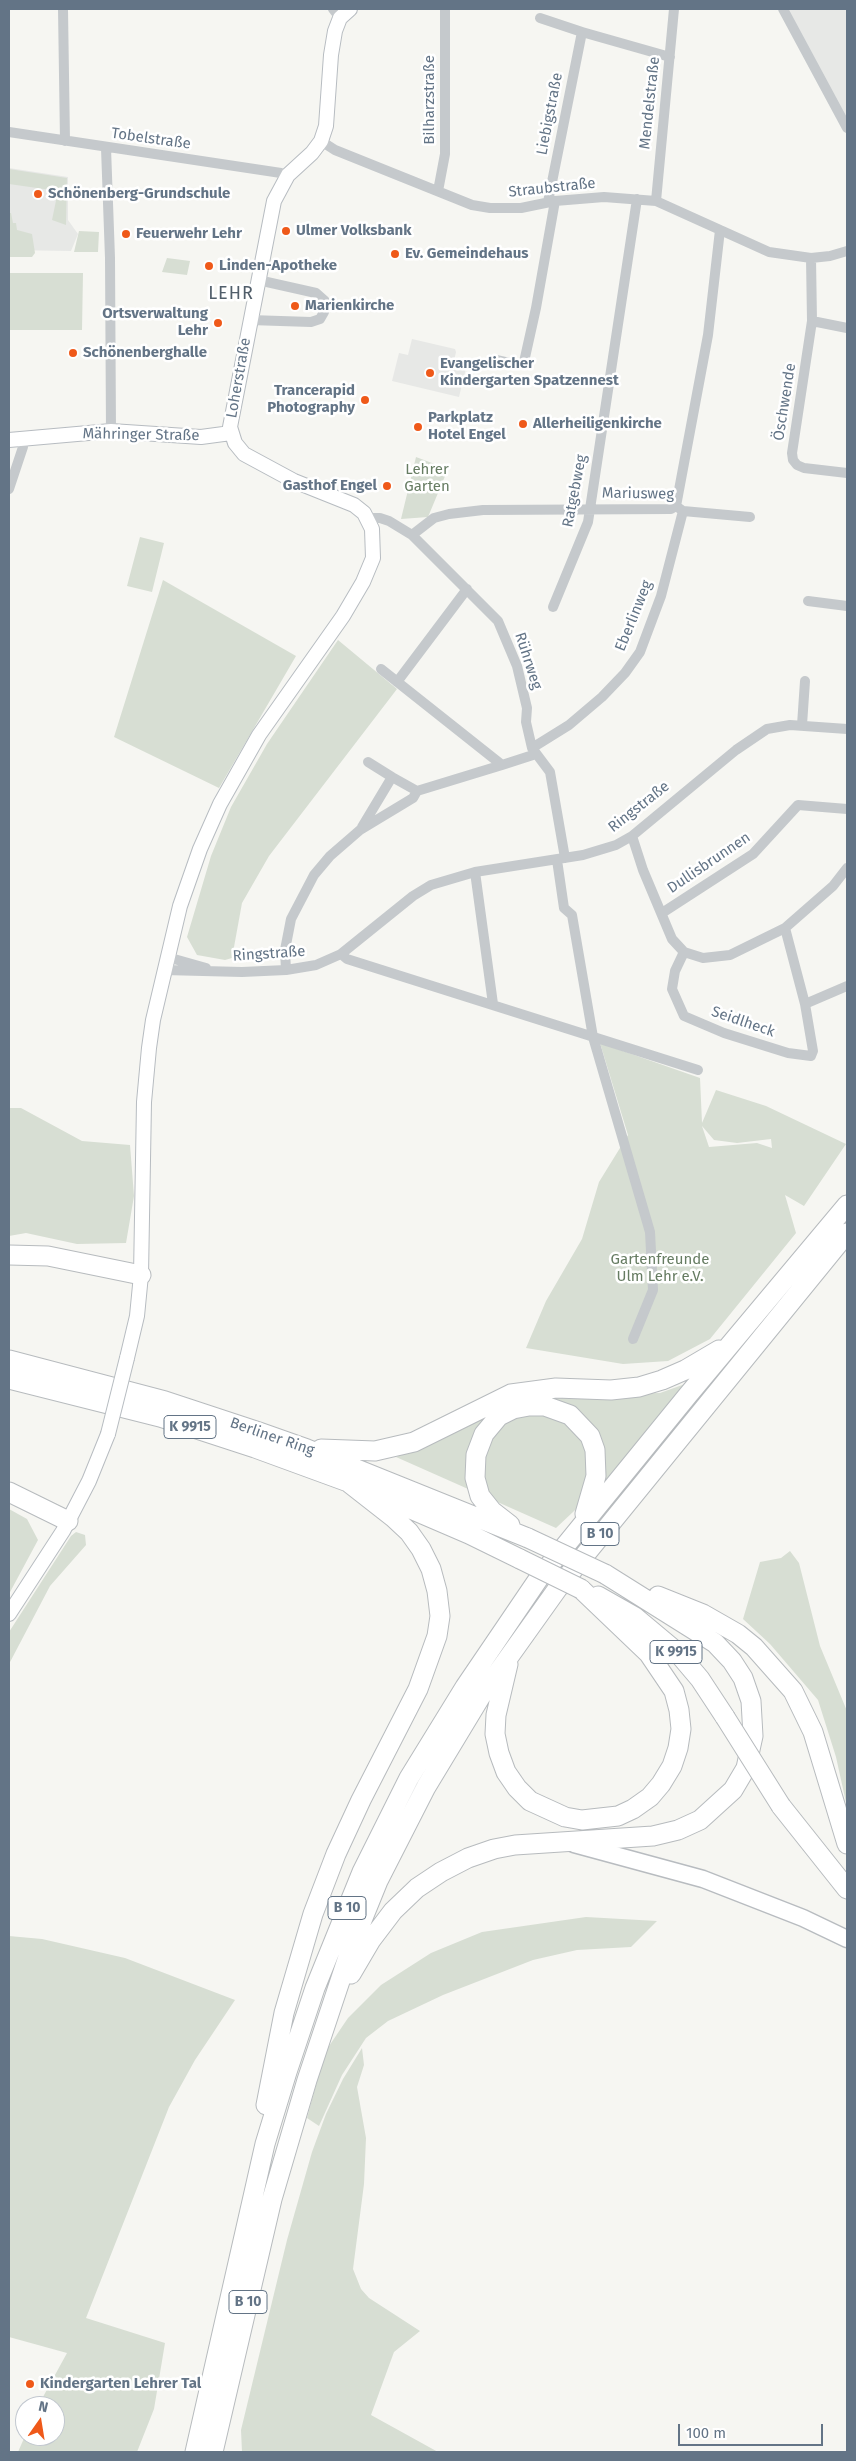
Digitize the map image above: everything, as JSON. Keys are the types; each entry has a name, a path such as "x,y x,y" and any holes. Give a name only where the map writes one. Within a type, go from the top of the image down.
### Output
{"highway":[{"name":"B 10","path":"195,2452 266,2144 287,2072 319,1979 362,1872 409,1778 494,1643 539,1578 847,1205"},
{"name":"B 10","path":"213,2452 272,2199 285,2152 352,1945 378,1881 455,1735 511,1651 596,1540 847,1233"},
{"path":"14,1257 48,1256 142,1275"},
{"path":"307,1449 360,1451 390,1449 414,1442 493,1401 511,1394 532,1390 556,1388 611,1390 639,1387 685,1370 733,1341"},
{"path":"9,1351 21,1370 9,1384"},
{"name":"Berliner Ring","path":"21,1370 255,1448 348,1482 469,1534 581,1589 610,1608"},
{"name":"Berliner Ring","path":"9,1379 21,1370 165,1401 307,1449 528,1538"},
{"path":"528,1538 492,1512 480,1496 475,1478 476,1455 484,1434 499,1416 513,1409 529,1406 558,1410 570,1415 590,1436 596,1450 596,1476 580,1527"},
{"path":"266,2144 266,2106 277,2045 313,1914 336,1854 360,1800 418,1689 434,1645 440,1616 437,1591 431,1569 422,1549 410,1532 348,1482"},
{"path":"9,1492 68,1521"},
{"name":"K 9915","path":"528,1538 605,1574 722,1623 754,1647 793,1691 813,1732 847,1844"},
{"path":"331,2007 371,1940 393,1911 416,1888 447,1868 494,1849 564,1841 653,1836 678,1830 700,1820 733,1790 746,1768 751,1751 753,1720 751,1701 743,1678 732,1661 706,1638 605,1574"},
{"path":"511,1651 496,1715 495,1734 506,1772 517,1788 530,1801 546,1810 565,1817 582,1820 618,1816 634,1809 661,1784 675,1757 681,1729 674,1691 663,1671 610,1608"},
{"name":"K 9915","path":"610,1608 635,1617 678,1653 700,1679 781,1806 847,1889"}],"main road":[{"path":"564,1841 703,1879 760,1900 847,1938"}],"street":[{"path":"63,9 64,141"},
{"name":"Bilharzstraße","path":"438,191 445,154 446,9"},
{"name":"Mendelstraße","path":"656,201 674,9"},
{"path":"783,9 847,128"},
{"name":"Loherstraße","path":"341,12 335,31 331,55 326,126 321,140 312,153 288,176 274,201 230,420 235,444 244,454 294,481 354,505 368,518"},
{"path":"540,18 670,57"},
{"name":"Liebigstraße","path":"493,359 519,365 524,362 536,308 551,201 582,32"},
{"name":"Tobelstraße","path":"9,132 106,148 272,171 288,176"},
{"name":"Straubstraße","path":"321,140 335,150 472,205 490,208 520,208 551,201 599,198 656,201 769,252 811,258 830,256 847,251"},
{"path":"106,148 110,258 111,431"},
{"name":"Ratgebweg","path":"554,607 588,522 620,325 637,199"},
{"name":"Eberlinweg","path":"534,751 602,698 625,673 640,652 661,596 679,508 708,334 720,230"},
{"name":"Öschwende","path":"811,258 812,321 793,460 797,465 804,468 847,473"},
{"path":"250,320 311,322 320,319 324,312 325,300 316,293 258,280"},
{"path":"812,321 847,328"},
{"name":"Mähringer Straße","path":"15,439 111,431 201,436 232,433"},
{"name":"Mähringer Straße","path":"9,489 23,446 15,439"},
{"name":"Mariusweg","path":"412,535 434,518 448,514 503,509 679,508 750,517"},
{"path":"9,1614 68,1521 89,1481 108,1434 127,1358 137,1316 142,1275 145,1093 153,1020 180,906 220,804 259,735 310,660 343,616 369,571 374,547 368,518"},
{"name":"Rührweg","path":"368,518 380,518 388,521 412,535 467,589 498,621 518,666 527,708 526,722 534,751 550,772 561,859 564,908 572,915 594,1037 650,1232 653,1290 633,1339"},
{"path":"398,682 467,589"},
{"path":"808,601 847,606"},
{"path":"380,669 502,765"},
{"path":"802,725 805,681"},
{"name":"Ringstraße","path":"166,964 216,972 286,970 316,965 341,954 413,896 431,886 475,872 561,859 599,851 632,836 681,793 756,735 767,729 802,725 847,729"},
{"path":"286,970 288,934 299,900 314,875 330,856 360,830 413,798 417,791 502,765 534,751"},
{"path":"368,762 417,791"},
{"path":"360,830 392,777"},
{"name":"Dullisbrunnen","path":"662,913 753,854 798,805 847,808"},
{"name":"Dullisbrunnen","path":"632,836 643,870 672,939 684,952"},
{"path":"684,952 703,958 730,955 785,928 833,886 847,868"},
{"path":"475,872 494,1004"},
{"name":"Seidlheck","path":"684,952 675,971 672,988 684,1016 756,1044 788,1053 811,1056 813,1051 805,1004 785,928"},
{"path":"341,954 346,958 698,1070"},
{"path":"805,1004 847,986"}],"shaded area":[{"path":"783,9 847,9 847,128"},
{"name":"Schönenberg-Grundschule","path":"9,168 68,177 68,220 78,234 71,251 9,250"},
{"name":"Evangelischer Kindergarten Spatzennest","path":"412,339 455,349 454,361 467,364 459,397 392,381 399,353 408,355"}],"green space":[{"path":"9,169 67,178 66,225 52,220 58,191 9,184"},
{"path":"9,213 11,213 13,223 16,223 17,230 32,234 35,253 32,257 9,257"},
{"path":"79,231 99,232 98,252 74,252"},
{"path":"167,258 190,261 187,275 162,272"},
{"path":"9,273 83,273 82,330 9,330"},
{"name":"Lehrer Garten","path":"416,457 448,469 428,517 401,519"},
{"path":"140,537 164,543 152,592 127,586"},
{"path":"163,580 296,656 219,788 114,737"},
{"path":"338,640 397,689 269,856 242,903 232,958 225,960 197,955 187,937 211,856 231,807 267,744"},
{"name":"Gartenfreunde Ulm Lehr e.V.","path":"600,1043 700,1078 702,1123 716,1090 766,1106 846,1144 804,1206 785,1195 796,1233 710,1339 668,1361 623,1364 526,1348 546,1301 582,1239 599,1182 628,1135","holes":["702,1126 714,1140 737,1143 771,1139 772,1148 757,1143 709,1147"]},
{"path":"9,1108 21,1108 82,1141 130,1145 134,1196 126,1243 77,1244 26,1233 9,1236"},
{"path":"685,1384 607,1480 556,1528 396,1457 419,1449 502,1403 557,1395 660,1393"},
{"path":"9,1509 27,1519 38,1540 9,1594"},
{"path":"76,1532 85,1535 86,1545 50,1586 9,1664 9,1632 71,1536"},
{"path":"790,1551 799,1563 820,1646 847,1711 847,1807 836,1757 818,1700 770,1644 743,1619 760,1562 781,1558"},
{"path":"586,1917 657,1921 631,1947 577,1950 533,1960 443,1995 388,2021 366,2038 342,2075 319,2126 307,2118 325,2052 348,2018 381,1985 431,1953 482,1932"},
{"path":"9,1936 42,1939 125,1958 235,2000 195,2060 169,2107 86,2318 165,2343 154,2409 137,2452 18,2452 21,2446 65,2446 65,2396 43,2396 67,2353 9,2337"},
{"path":"362,2048 364,2065 357,2087 366,2138 364,2184 353,2269 361,2289 369,2298 420,2331 394,2352 371,2415 438,2452 242,2452 241,2430 287,2240 312,2152 326,2114 343,2079"}],"place":[{"name":"Schönenberg-Grundschule","path":"38,194"},
{"name":"Ulmer Volksbank","path":"286,231"},
{"name":"Feuerwehr Lehr","path":"126,234"},
{"name":"Ev. Gemeindehaus","path":"395,254"},
{"name":"Linden-Apotheke","path":"209,266"},
{"name":"Marienkirche","path":"295,306"},
{"name":"Ortsverwaltung Lehr","path":"218,323"},
{"name":"Schönenberghalle","path":"73,353"},
{"name":"Evangelischer Kindergarten Spatzennest","path":"430,373"},
{"name":"Trancerapid Photography","path":"365,400"},
{"name":"Allerheiligenkirche","path":"523,424"},
{"name":"Parkplatz Hotel Engel","path":"418,427"},
{"name":"Gasthof Engel","path":"387,486"},
{"name":"Kindergarten Lehrer Tal","path":"30,2384"}],"district":[{"name":"LEHR","path":"231,294"}]}
